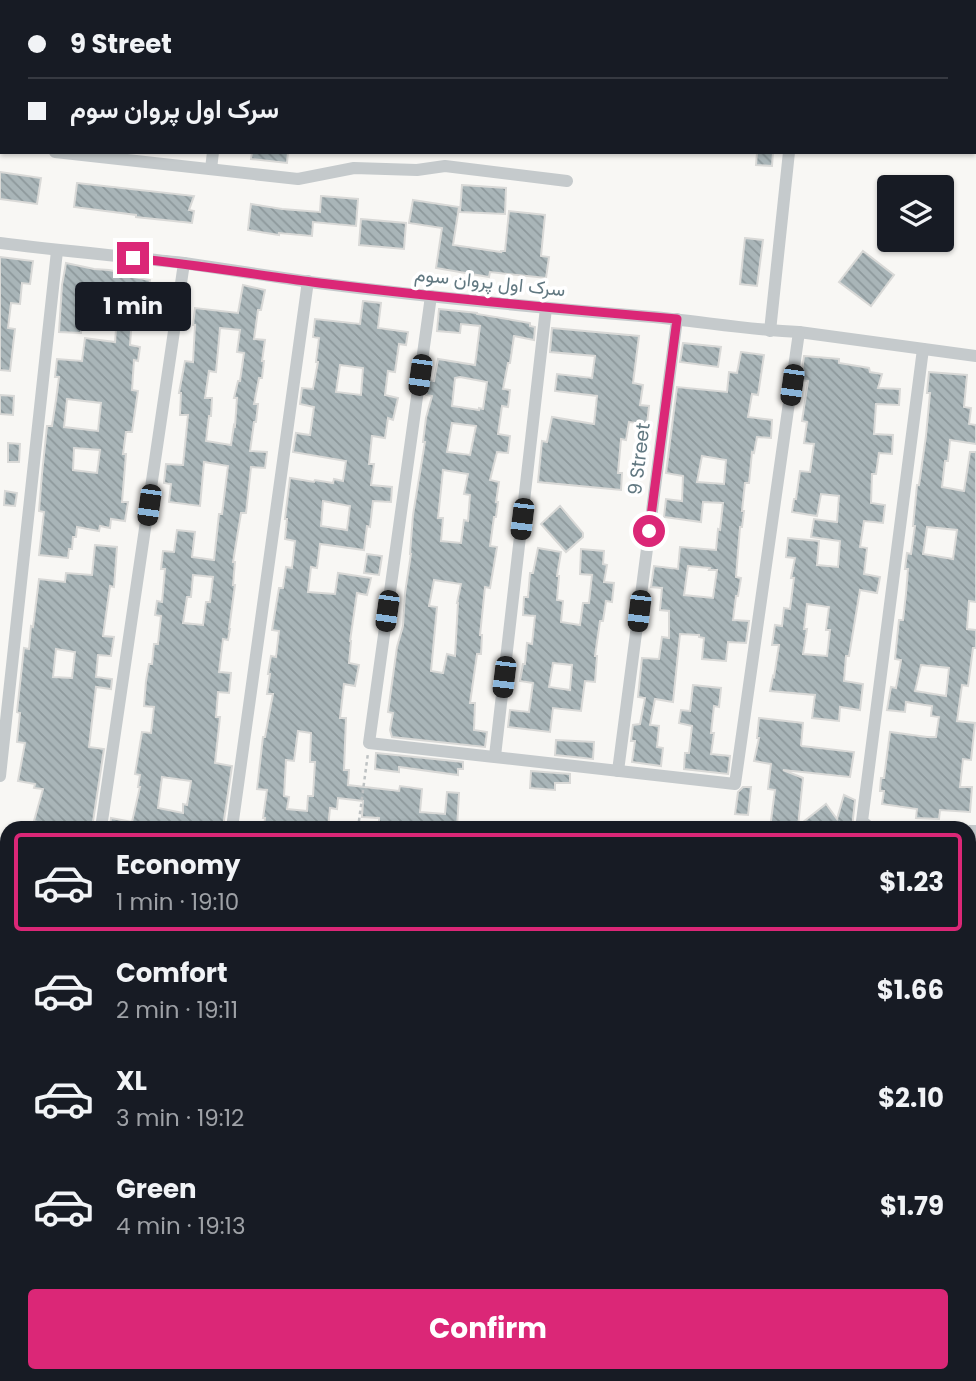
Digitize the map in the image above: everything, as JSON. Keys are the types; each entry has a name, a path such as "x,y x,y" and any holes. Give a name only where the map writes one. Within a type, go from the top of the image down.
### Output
{"street":[{"path":"94,154 298,179 354,168 417,170 445,166 567,181"},
{"path":"211,169 213,154"},
{"path":"770,331 789,154"},
{"name":"سرک اول پروان سوم","path":"0,243 184,263 431,296 799,332 976,356"},
{"path":"0,776 57,251"},
{"path":"102,821 184,263"},
{"path":"233,821 308,281"},
{"path":"431,296 369,743 735,784 799,332"},
{"path":"495,756 546,308"},
{"name":"9 Street","path":"618,771 677,319"},
{"path":"862,821 923,349"}],"path":[{"path":"359,821 369,743"}],"building":[{"path":"252,154 288,154 287,163 251,159"},
{"path":"757,154 773,154 772,166 756,165"},
{"path":"0,172 41,178 37,204 0,199"},
{"path":"77,183 194,196 189,210 194,211 192,223 74,207"},
{"path":"462,185 506,188 505,214 460,212"},
{"path":"321,196 358,199 356,226 313,222 312,236 248,230 251,204 320,212"},
{"path":"413,200 459,207 453,245 501,252 505,251 509,211 545,215 541,256 549,257 546,278 490,272 489,277 436,268 442,228 409,223"},
{"path":"361,219 406,223 404,249 359,245"},
{"path":"745,238 763,240 757,286 740,284"},
{"path":"863,251 894,275 871,306 839,282"},
{"path":"0,257 33,261 30,284 22,283 20,304 11,303 8,328 15,329 10,371 0,370"},
{"path":"66,263 150,280 147,296 143,295 140,318 132,317 130,345 140,347 138,361 134,360 132,390 138,391 132,432 126,432 123,454 126,454 122,502 128,502 125,521 111,519 110,528 100,526 99,531 77,527 68,558 39,555 44,512 39,511 42,474 47,426 52,426 59,377 55,377 57,359 82,361 85,338 115,342 117,316 114,313 83,310 81,333 59,332","holes":["67,399 101,403 98,431 64,427","74,448 100,450 97,473 73,470"]},
{"path":"243,285 265,290 261,310 258,310 254,339 265,340 262,378 259,378 254,404 258,404 250,451 267,452 265,468 251,467 246,513 241,513 233,562 235,585 230,629 228,640 223,639 219,672 231,673 229,693 218,692 216,717 220,717 215,763 232,766 224,821 132,821 140,787 140,775 135,774 142,732 151,733 154,707 144,706 149,664 152,664 154,644 158,644 161,616 155,615 157,601 162,602 165,569 161,569 163,551 174,552 177,530 195,532 192,557 214,560 228,466 204,462 200,506 169,502 171,484 164,483 166,464 183,465 188,415 180,415 179,393 185,361 193,362 195,308 238,313","holes":["220,328 240,330 237,352 244,353 240,381 234,398 237,398 231,445 206,441 212,398 205,398 209,371 216,372","193,575 213,577 210,602 206,602 203,625 183,623 187,597 191,597","162,777 191,781 187,805 183,804 183,813 158,808"]},
{"path":"363,301 381,303 378,328 408,332 406,345 399,344 395,372 388,371 385,395 398,398 393,420 388,418 385,438 372,436 369,464 374,464 371,485 392,487 391,502 373,501 364,550 320,544 317,568 311,567 308,592 335,594 338,573 371,578 367,595 357,593 349,663 359,665 355,686 344,684 340,718 346,718 344,770 349,770 348,785 399,791 400,786 422,789 420,812 445,814 447,792 459,793 457,821 379,821 379,818 362,817 363,801 338,798 337,809 330,808 329,821 265,821 263,818 267,790 257,789 263,737 273,694 267,694 268,674 271,656 276,657 279,631 272,630 279,588 283,588 286,567 292,568 295,541 285,539 290,478 314,482 333,483 334,479 343,481 346,461 293,452 296,433 310,435 314,407 300,404 302,388 313,389 318,362 319,338 313,337 315,319 360,324","holes":["340,365 363,368 361,395 336,392","323,501 350,506 347,530 321,526","298,731 311,733 310,762 315,762 313,796 308,796 307,811 287,809 289,797 284,796 286,760 294,761"]},
{"path":"439,309 477,313 530,323 530,326 535,327 534,340 514,336 503,389 510,390 508,407 502,406 498,434 510,436 508,453 497,452 490,480 499,482 490,546 497,547 490,588 485,587 480,635 481,654 477,654 470,703 475,703 474,730 487,732 485,747 392,737 390,730 393,713 388,712 397,647 403,626 413,515 425,442 426,418 432,396 426,395 428,380 434,381 438,359 475,365 480,326 461,324 460,333 437,331","holes":["455,378 487,382 483,409 452,406","452,423 476,426 470,455 447,452","443,470 468,474 464,494 470,495 468,521 464,520 461,543 441,541 443,518 438,518","434,580 461,584 457,603 455,656 447,654 443,673 431,671 437,607 429,606"]},
{"path":"552,328 639,336 633,383 643,385 640,405 649,406 647,424 629,422 626,440 621,439 618,473 622,473 621,490 538,482 542,441 547,442 552,417 594,424 597,396 555,391 557,374 592,378 595,356 550,352"},
{"path":"683,343 721,347 718,367 680,362"},
{"path":"741,352 764,355 758,395 752,394 748,417 772,420 771,438 757,437 754,453 752,452 749,483 745,483 736,577 741,578 733,620 749,621 746,643 728,642 726,661 702,659 704,638 699,635 680,634 673,702 655,699 650,725 659,726 657,747 663,748 661,766 632,762 635,741 631,741 633,725 640,724 645,698 638,697 642,658 659,659 662,637 669,638 669,611 660,610 662,588 651,587 654,566 678,569 680,547 716,550 718,529 720,530 723,503 703,502 701,522 664,517 666,499 682,501 683,476 666,473 677,387 727,392 729,372 737,373","holes":["702,456 726,460 724,484 697,482","688,566 717,570 713,598 684,595"]},
{"path":"804,356 839,359 839,363 869,368 870,372 882,374 878,388 900,389 899,405 876,404 874,434 893,435 892,454 879,453 876,474 872,474 871,503 885,505 883,523 864,521 860,547 867,548 864,574 880,577 877,593 860,590 849,656 846,656 844,681 863,684 860,710 840,707 839,721 812,718 815,695 770,691 779,645 772,645 775,625 782,626 784,608 790,609 794,578 791,578 795,558 786,557 788,538 819,541 817,565 838,567 840,541 811,537 814,519 837,522 839,496 821,494 817,516 792,512 800,471 810,472 814,444 804,443 807,422 802,421 808,381 801,380","holes":["807,604 829,607 827,656 803,654"]},
{"path":"929,372 967,375 964,407 971,408 969,424 976,425 976,444 950,440 942,487 964,491 970,452 976,452 976,602 969,601 967,629 976,630 976,648 973,648 968,686 962,685 957,721 975,723 971,760 963,759 960,787 972,787 970,812 940,810 939,819 916,818 917,809 882,804 884,791 880,791 890,732 936,737 939,717 931,716 932,706 906,702 905,712 887,710 891,687 896,688 901,660 895,659 899,620 903,620 906,594 907,553 911,554 917,485 926,436 930,393 927,393","holes":["927,527 957,530 953,559 923,554","921,665 949,668 946,696 915,691"]},
{"path":"0,395 14,396 13,415 0,414"},
{"path":"8,443 20,444 19,462 8,462"},
{"path":"5,491 17,493 15,506 4,505"},
{"path":"560,506 583,533 583,537 566,552 541,524"},
{"path":"95,545 117,547 114,587 110,586 103,636 114,637 111,656 98,655 96,677 112,679 111,689 96,687 89,747 104,749 93,821 34,821 43,789 34,788 35,784 18,781 25,743 17,742 20,713 17,712 24,648 29,649 39,579 65,582 66,573 92,575","holes":["56,649 75,652 72,678 53,677"]},
{"path":"538,548 561,552 557,600 563,601 561,622 580,625 583,603 589,603 592,575 580,574 581,549 604,551 603,564 607,565 604,582 614,583 612,602 606,601 603,621 600,621 595,656 595,682 585,681 581,711 553,708 550,732 508,727 510,710 529,712 533,683 520,681 527,643 532,644 535,616 523,615 524,597 528,597 530,573 533,573","holes":["553,663 572,665 570,690 549,687"]},
{"path":"367,554 382,556 379,575 364,573"},
{"path":"693,685 721,688 719,707 714,706 711,754 730,756 728,774 684,769 692,726 679,723 681,710 690,711"},
{"path":"759,718 803,723 802,746 854,752 850,777 783,770 803,778 799,821 771,821 775,790 768,789 771,764 754,761"},
{"path":"556,740 594,742 593,759 555,755"},
{"path":"376,753 463,762 463,769 458,769 458,775 399,767 399,772 375,769"},
{"path":"531,771 570,774 570,783 555,783 555,790 530,788"},
{"path":"743,787 751,787 748,815 735,814 738,792"},
{"path":"844,795 855,800 853,821 804,821 826,804 837,819"}],"route":[{"path":"133,258 431,296 677,319 649,531"}]}
